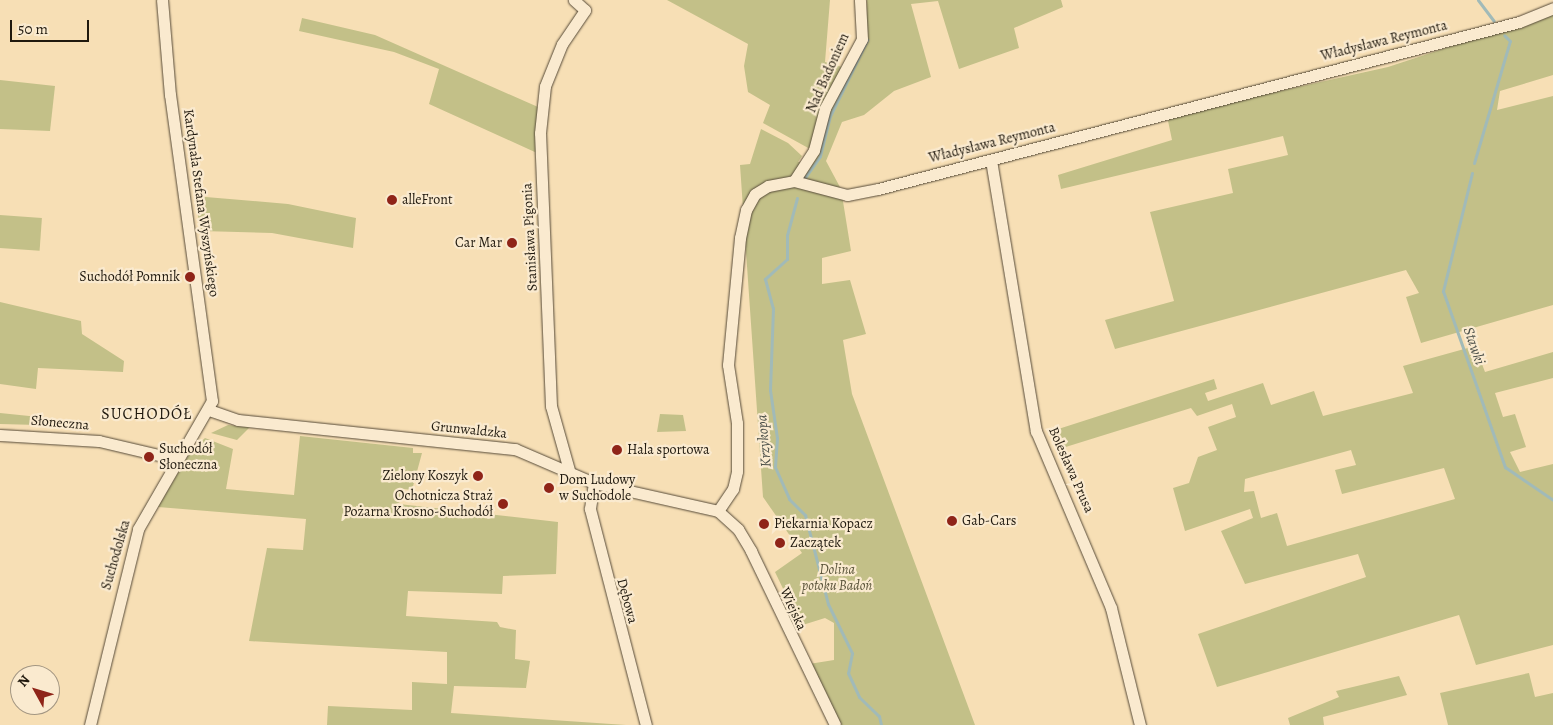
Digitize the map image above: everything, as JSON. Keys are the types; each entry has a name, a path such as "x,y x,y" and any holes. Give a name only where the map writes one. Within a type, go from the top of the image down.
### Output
{"street":[{"name":"Kardynała Stefana Wyszyńskiego","path":"162,0 170,95 206,340 210,410"},
{"name":"Stanisława Pigonia","path":"569,470 551,406 540,133 545,86 562,44 584,10 574,0"},
{"name":"Nad Badoniem","path":"794,181 814,150 826,108 862,39 860,0"},
{"name":"Władysława Reymonta","path":"718,511 733,489 737,471 737,423 728,365 732,291 746,210 755,194 768,186 794,181 847,195 991,160 1519,22 1553,8"},
{"name":"Bolesława Prusa","path":"991,160 1036,431 1111,608 1140,725"},
{"name":"Suchodolska","path":"90,725 138,529 175,459 210,410"},
{"name":"Grunwaldzka","path":"210,410 238,420 515,449 594,482 718,511"},
{"name":"Słoneczna","path":"0,435 100,441 175,459"},
{"name":"Dębowa","path":"594,482 590,509 594,528 646,725"},
{"name":"Wiejska","path":"718,511 738,529 751,551 835,725"}],"green space":[{"path":"667,0 830,0 825,62 842,67 810,149 763,123 770,105 748,92 744,66 748,44"},
{"name":"Dolina potoku Badoń","path":"867,0 1061,0 1063,7 1014,28 1019,48 959,69 938,1 911,4 931,77 894,91 864,115 842,122 826,161 841,189 851,251 822,258 822,284 850,280 866,334 843,340 852,394 975,725 841,725 809,664 834,660 834,623 825,618 793,628 781,607 789,601 775,572 802,553 763,497 740,165 750,164 761,129 788,143 802,156 798,162 814,161 833,102 867,37"},
{"path":"1553,13 1553,75 1500,91 1497,110 1553,96 1553,305 1421,343 1406,297 1419,293 1406,270 1115,349 1105,320 1174,301 1150,212 1233,193 1228,169 1288,155 1283,136 1061,189 1058,175 1172,140 1167,116 1388,67"},
{"path":"302,18 375,35 538,107 537,153 429,104 439,69 394,52 299,31"},
{"path":"0,80 55,86 50,131 0,129"},
{"path":"194,196 288,204 356,218 353,248 272,233 201,231"},
{"path":"0,215 42,218 40,251 0,248"},
{"path":"0,302 81,321 82,334 124,361 123,372 38,368 36,389 0,384"},
{"path":"1475,346 1485,372 1553,352 1553,378 1495,393 1503,417 1515,414 1526,447 1510,452 1520,472 1553,464 1553,645 1476,665 1459,615 1217,687 1198,634 1366,577 1358,554 1245,584 1221,531 1253,518 1250,509 1185,531 1173,488 1189,483 1198,457 1217,450 1208,427 1236,417 1232,404 1197,416 1191,408 1056,450 1049,432 1214,379 1217,389 1205,393 1208,401 1263,383 1271,405 1314,391 1323,416 1413,393 1403,366","holes":["1351,450 1356,465 1335,470 1342,494 1444,468 1455,499 1287,546 1277,513 1261,518 1254,491 1244,492 1245,479"]},
{"path":"0,413 39,417 38,425 0,424"},
{"path":"660,414 683,415 686,431 657,432"},
{"path":"228,425 250,427 237,440 211,433"},
{"path":"300,436 413,448 413,453 422,453 412,490 403,489 399,504 558,522 556,574 503,576 502,594 408,591 406,616 497,622 500,627 516,630 515,659 530,661 526,688 454,686 451,713 626,725 327,725 328,706 412,710 412,682 447,684 447,652 249,641 267,548 303,550 306,519 158,507 191,451 205,438 233,449 226,489 294,495"},
{"path":"1529,673 1535,697 1553,693 1553,725 1448,725 1440,693"},
{"path":"1399,676 1407,695 1323,717 1324,725 1290,725 1288,718 1339,697 1336,691"}],"waterway":[{"path":"1478,0 1494,21"},
{"path":"1474,163 1510,41 1504,35"},
{"name":"Krzykopa","path":"804,179 820,156 830,116 867,40"},
{"name":"Stawki","path":"1472,173 1443,291 1505,467 1553,500"},
{"name":"Krzykopa","path":"797,198 787,235 787,259 765,279 773,308 770,390 777,438 775,467 789,499 805,515 828,604 852,653 848,673 859,697 879,716 881,725"}],"place":[{"name":"alleFront","path":"392,200"},
{"name":"Car Mar","path":"512,243"},
{"name":"Suchodół Pomnik","path":"190,277"},
{"name":"Hala sportowa","path":"617,450"},
{"name":"Suchodół Słoneczna","path":"149,457"},
{"name":"Zielony Koszyk","path":"478,476"},
{"name":"Dom Ludowy w Suchodole","path":"549,488"},
{"name":"Ochotnicza Straż Pożarna Krosno-Suchodół","path":"503,504"},
{"name":"Gab-Cars","path":"952,521"},
{"name":"Piekarnia Kopacz","path":"764,524"},
{"name":"Zaczątek","path":"780,543"}],"district":[{"name":"SUCHODÓŁ","path":"147,414"}]}
